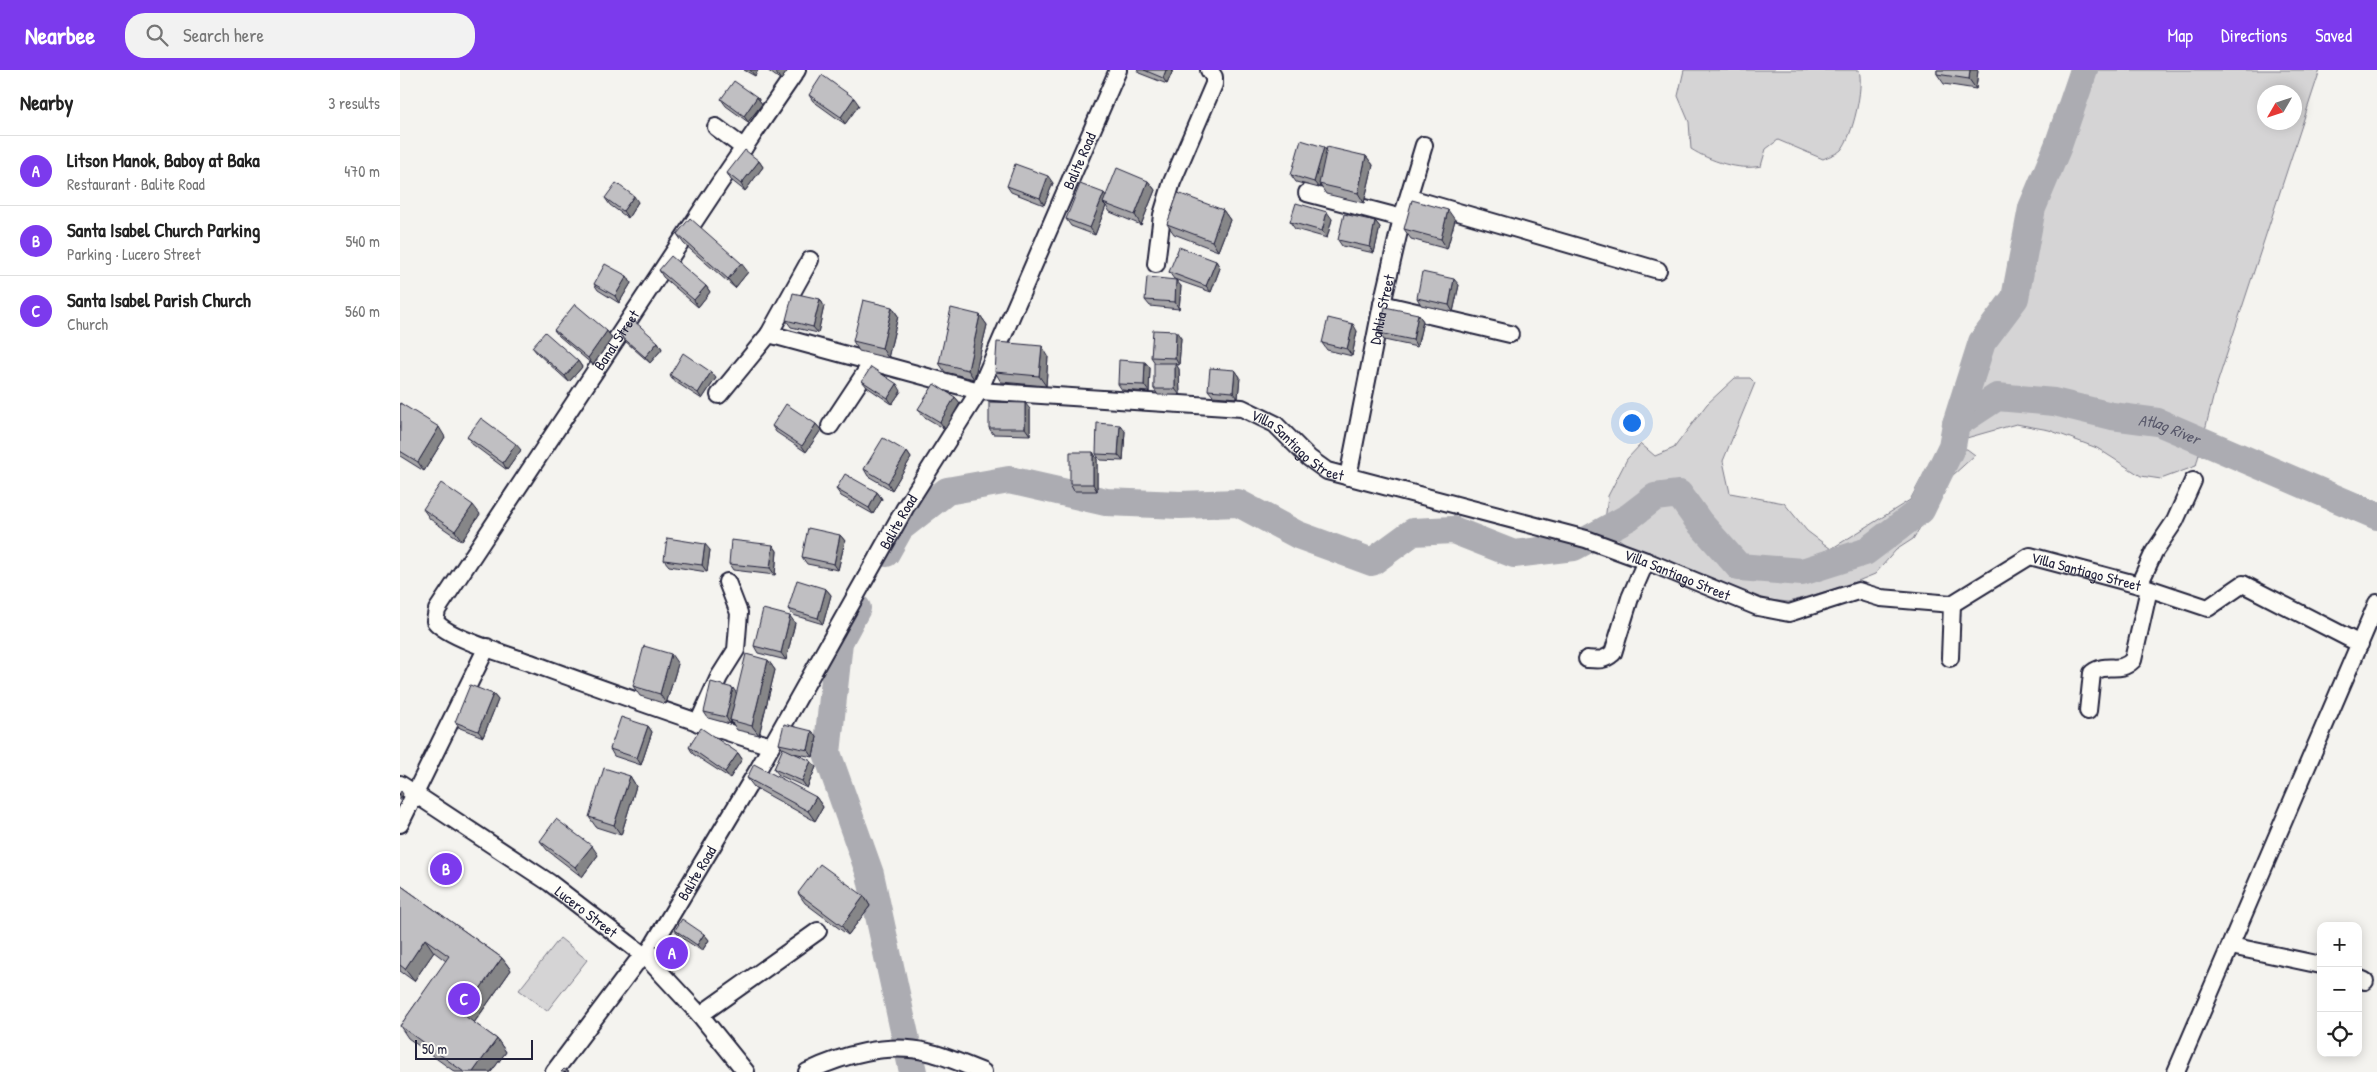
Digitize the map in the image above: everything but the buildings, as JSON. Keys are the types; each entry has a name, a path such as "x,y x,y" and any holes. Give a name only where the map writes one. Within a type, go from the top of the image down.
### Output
{"street":[{"name":"Banal Street","path":"487,647 441,629 435,621 437,610 797,70"},
{"name":"Balite Road","path":"554,1072 636,963 646,958 771,746 905,508 979,391 1118,70"},
{"path":"1156,264 1162,216 1172,182 1214,84 1214,77 1209,70"},
{"path":"716,127 744,148"},
{"name":"Dahlia Street","path":"1348,477 1382,304 1402,218 1410,198 1424,145"},
{"path":"1307,193 1402,218"},
{"path":"1410,198 1658,270"},
{"path":"719,396 769,334 810,260"},
{"path":"1382,304 1510,334"},
{"name":"Villa Santiago Street","path":"769,334 872,360 979,391 1242,408 1274,424 1309,458 1327,471 1586,539 1646,561 1758,607 1789,613 1858,591 1881,598 1952,604 2030,556 2144,587 2208,608 2243,584 2360,644"},
{"path":"830,426 872,360"},
{"path":"2088,711 2092,674 2098,668 2117,669 2126,667 2133,660 2144,587 2154,552 2175,521 2193,480"},
{"path":"1587,659 1606,659 1613,653 1630,598 1646,561"},
{"path":"698,723 719,677 736,650 739,613 727,582"},
{"path":"2176,1072 2377,603"},
{"path":"1950,658 1952,604"},
{"path":"400,824 487,647 698,723 771,746"},
{"name":"Lucero Street","path":"400,784 550,883 646,958 700,1015 746,1072"},
{"path":"700,1015 818,931"},
{"path":"2231,946 2317,964"},
{"path":"807,1072 827,1062 891,1049 927,1051 983,1072"}],"shaded area":[{"path":"1684,70 1859,70 1859,99 1850,134 1841,150 1823,159 1778,140 1766,149 1761,166 1734,166 1716,161 1691,149 1689,122 1678,96"},
{"path":"2073,70 2320,70 2302,125 2302,85 2257,85 2257,130 2300,130 2215,390 2196,466 2161,479 2141,476 2097,448 2049,430 2016,424 1963,439 1946,436 1970,344 2003,297"},
{"path":"1735,378 1750,378 1755,383 1723,461 1730,493 1784,503 1807,531 1831,549 1910,500 1934,455 1939,456 1943,449 1967,449 1975,455 1952,476 1913,539 1896,550 1875,574 1848,585 1789,602 1759,599 1638,552 1604,529 1608,496 1627,459 1641,444 1655,456 1674,448 1707,404"},
{"path":"560,938 587,960 547,1011 519,990"}],"waterway":[{"path":"886,553 900,528 947,491 1009,480 1106,502 1180,505 1238,503 1298,535 1372,562 1413,532 1453,530 1514,554 1574,547 1629,517 1655,497 1679,494 1699,522 1739,567 1802,572 1865,552 1921,510 1952,446 1956,424 1982,342 2015,298 2032,208 2058,146 2084,70"},
{"name":"Atlag River","path":"1956,424 1997,397 2054,402 2112,416 2158,422 2377,516"},
{"path":"857,608 839,642 827,753 870,874 913,1072"}],"place":[{"name":"Santa Isabel Church Parking","path":"446,869"},
{"name":"Litson Manok, Baboy at Baka","path":"672,953"},
{"name":"Santa Isabel Parish Church","path":"464,999"}]}
